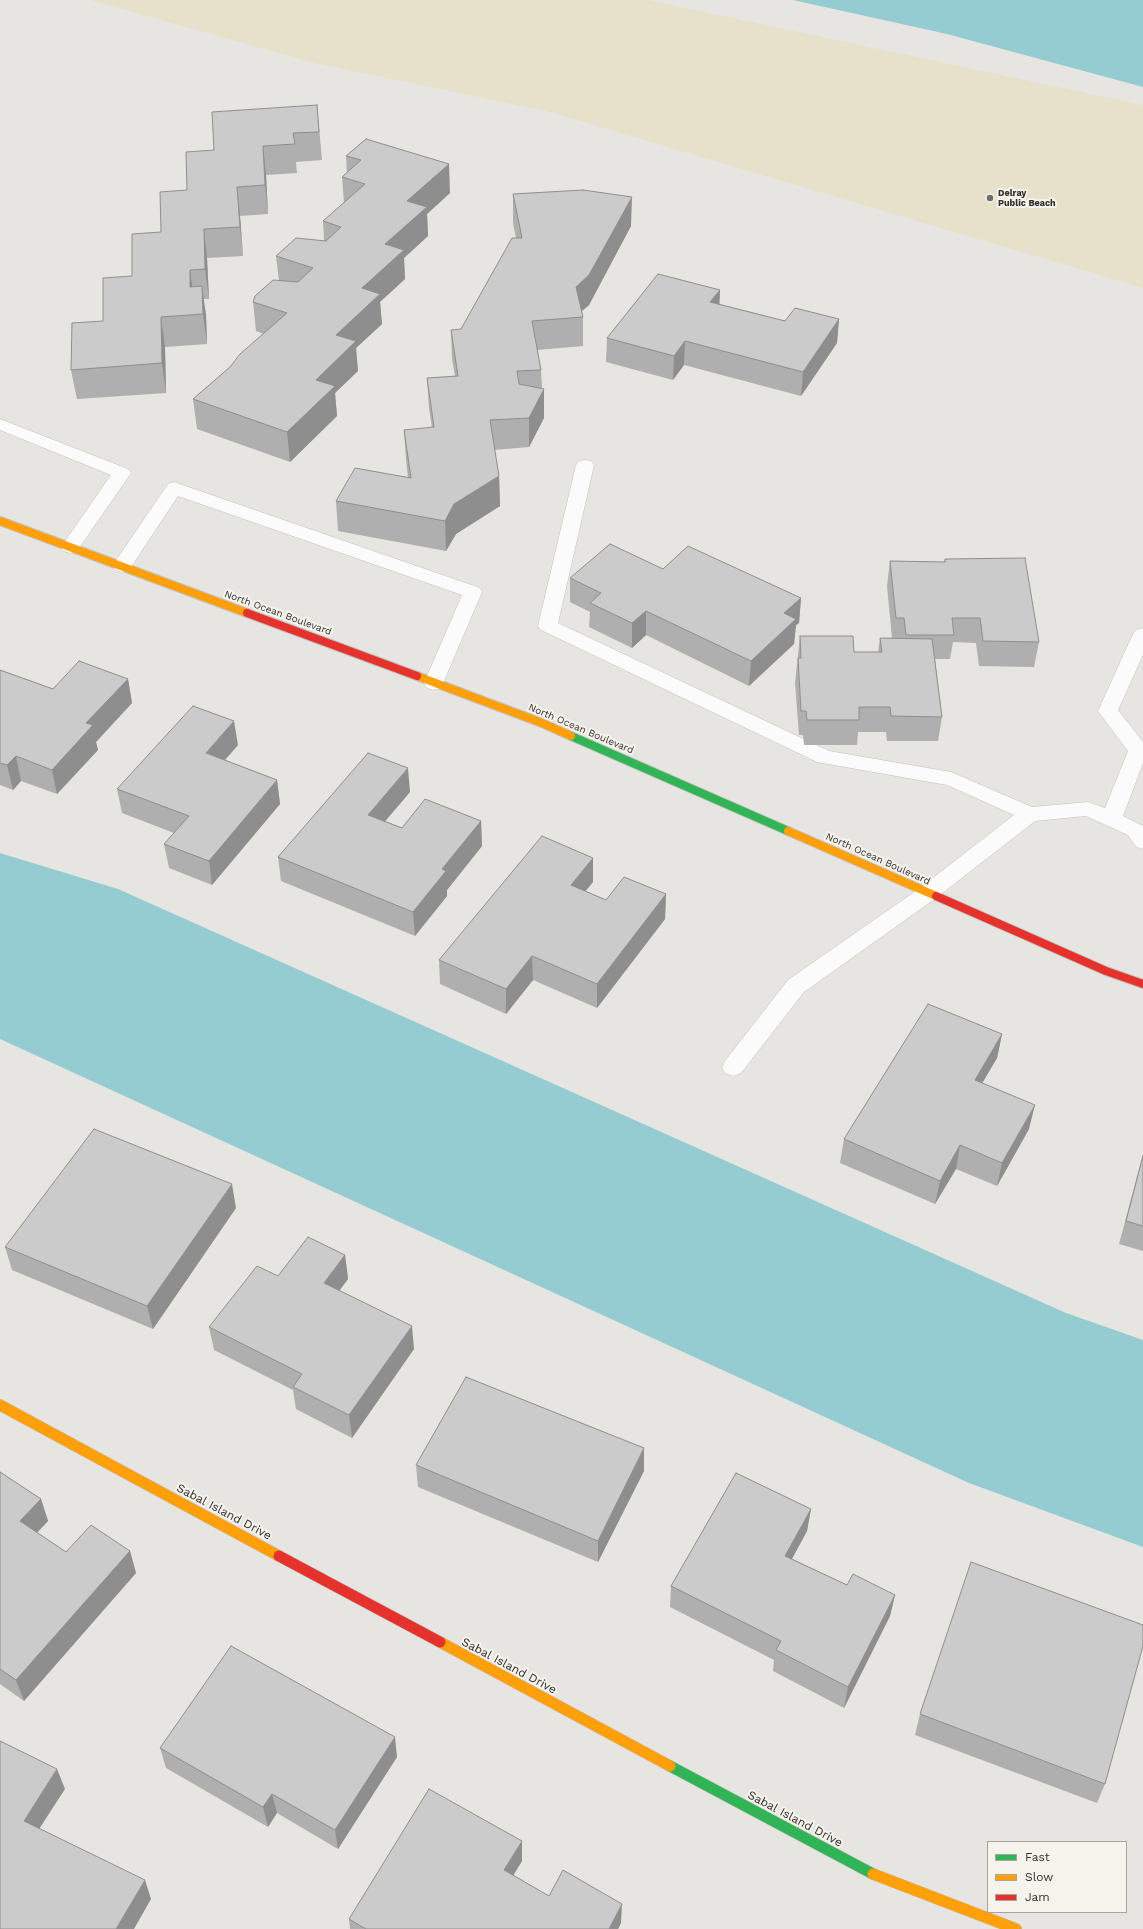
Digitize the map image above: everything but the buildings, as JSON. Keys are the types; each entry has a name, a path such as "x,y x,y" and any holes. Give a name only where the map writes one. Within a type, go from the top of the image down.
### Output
{"main road":[{"name":"North Ocean Boulevard","path":"0,521 542,723 1106,971 1143,984"},
{"name":"Sabal Island Drive","path":"0,1405 863,1870 1016,1929"}],"lane":[{"path":"0,424 122,473 70,547"},
{"path":"585,465 548,626 824,757 951,779 1030,814 1088,810 1135,830 1143,842"},
{"path":"122,566 174,488 474,592 434,683"},
{"path":"1111,819 1140,750 1108,711 1143,634"},
{"path":"733,1067 796,986 928,893 1030,814"}],"sand":[{"name":"Delray Public Beach","path":"90,0 648,0 1143,105 1143,288 546,111 314,63"}],"water":[{"path":"793,0 1143,0 1143,87 947,34"},
{"path":"0,853 118,889 1066,1313 1143,1340 1143,1547 969,1483 0,1039"}],"traffic: fast":[{"path":"571,736 788,831"},
{"path":"670,1766 873,1874"}],"traffic: slow":[{"path":"0,521 247,613"},
{"path":"417,676 542,723 571,736"},
{"path":"788,831 936,896"},
{"path":"0,1405 279,1556"},
{"path":"440,1642 670,1766"},
{"path":"873,1874 1016,1929"}],"traffic: jam":[{"path":"247,613 417,676"},
{"path":"936,896 1106,971 1143,984"},
{"path":"279,1556 440,1642"}],"place":[{"name":"Delray Public Beach","path":"990,198"}]}
